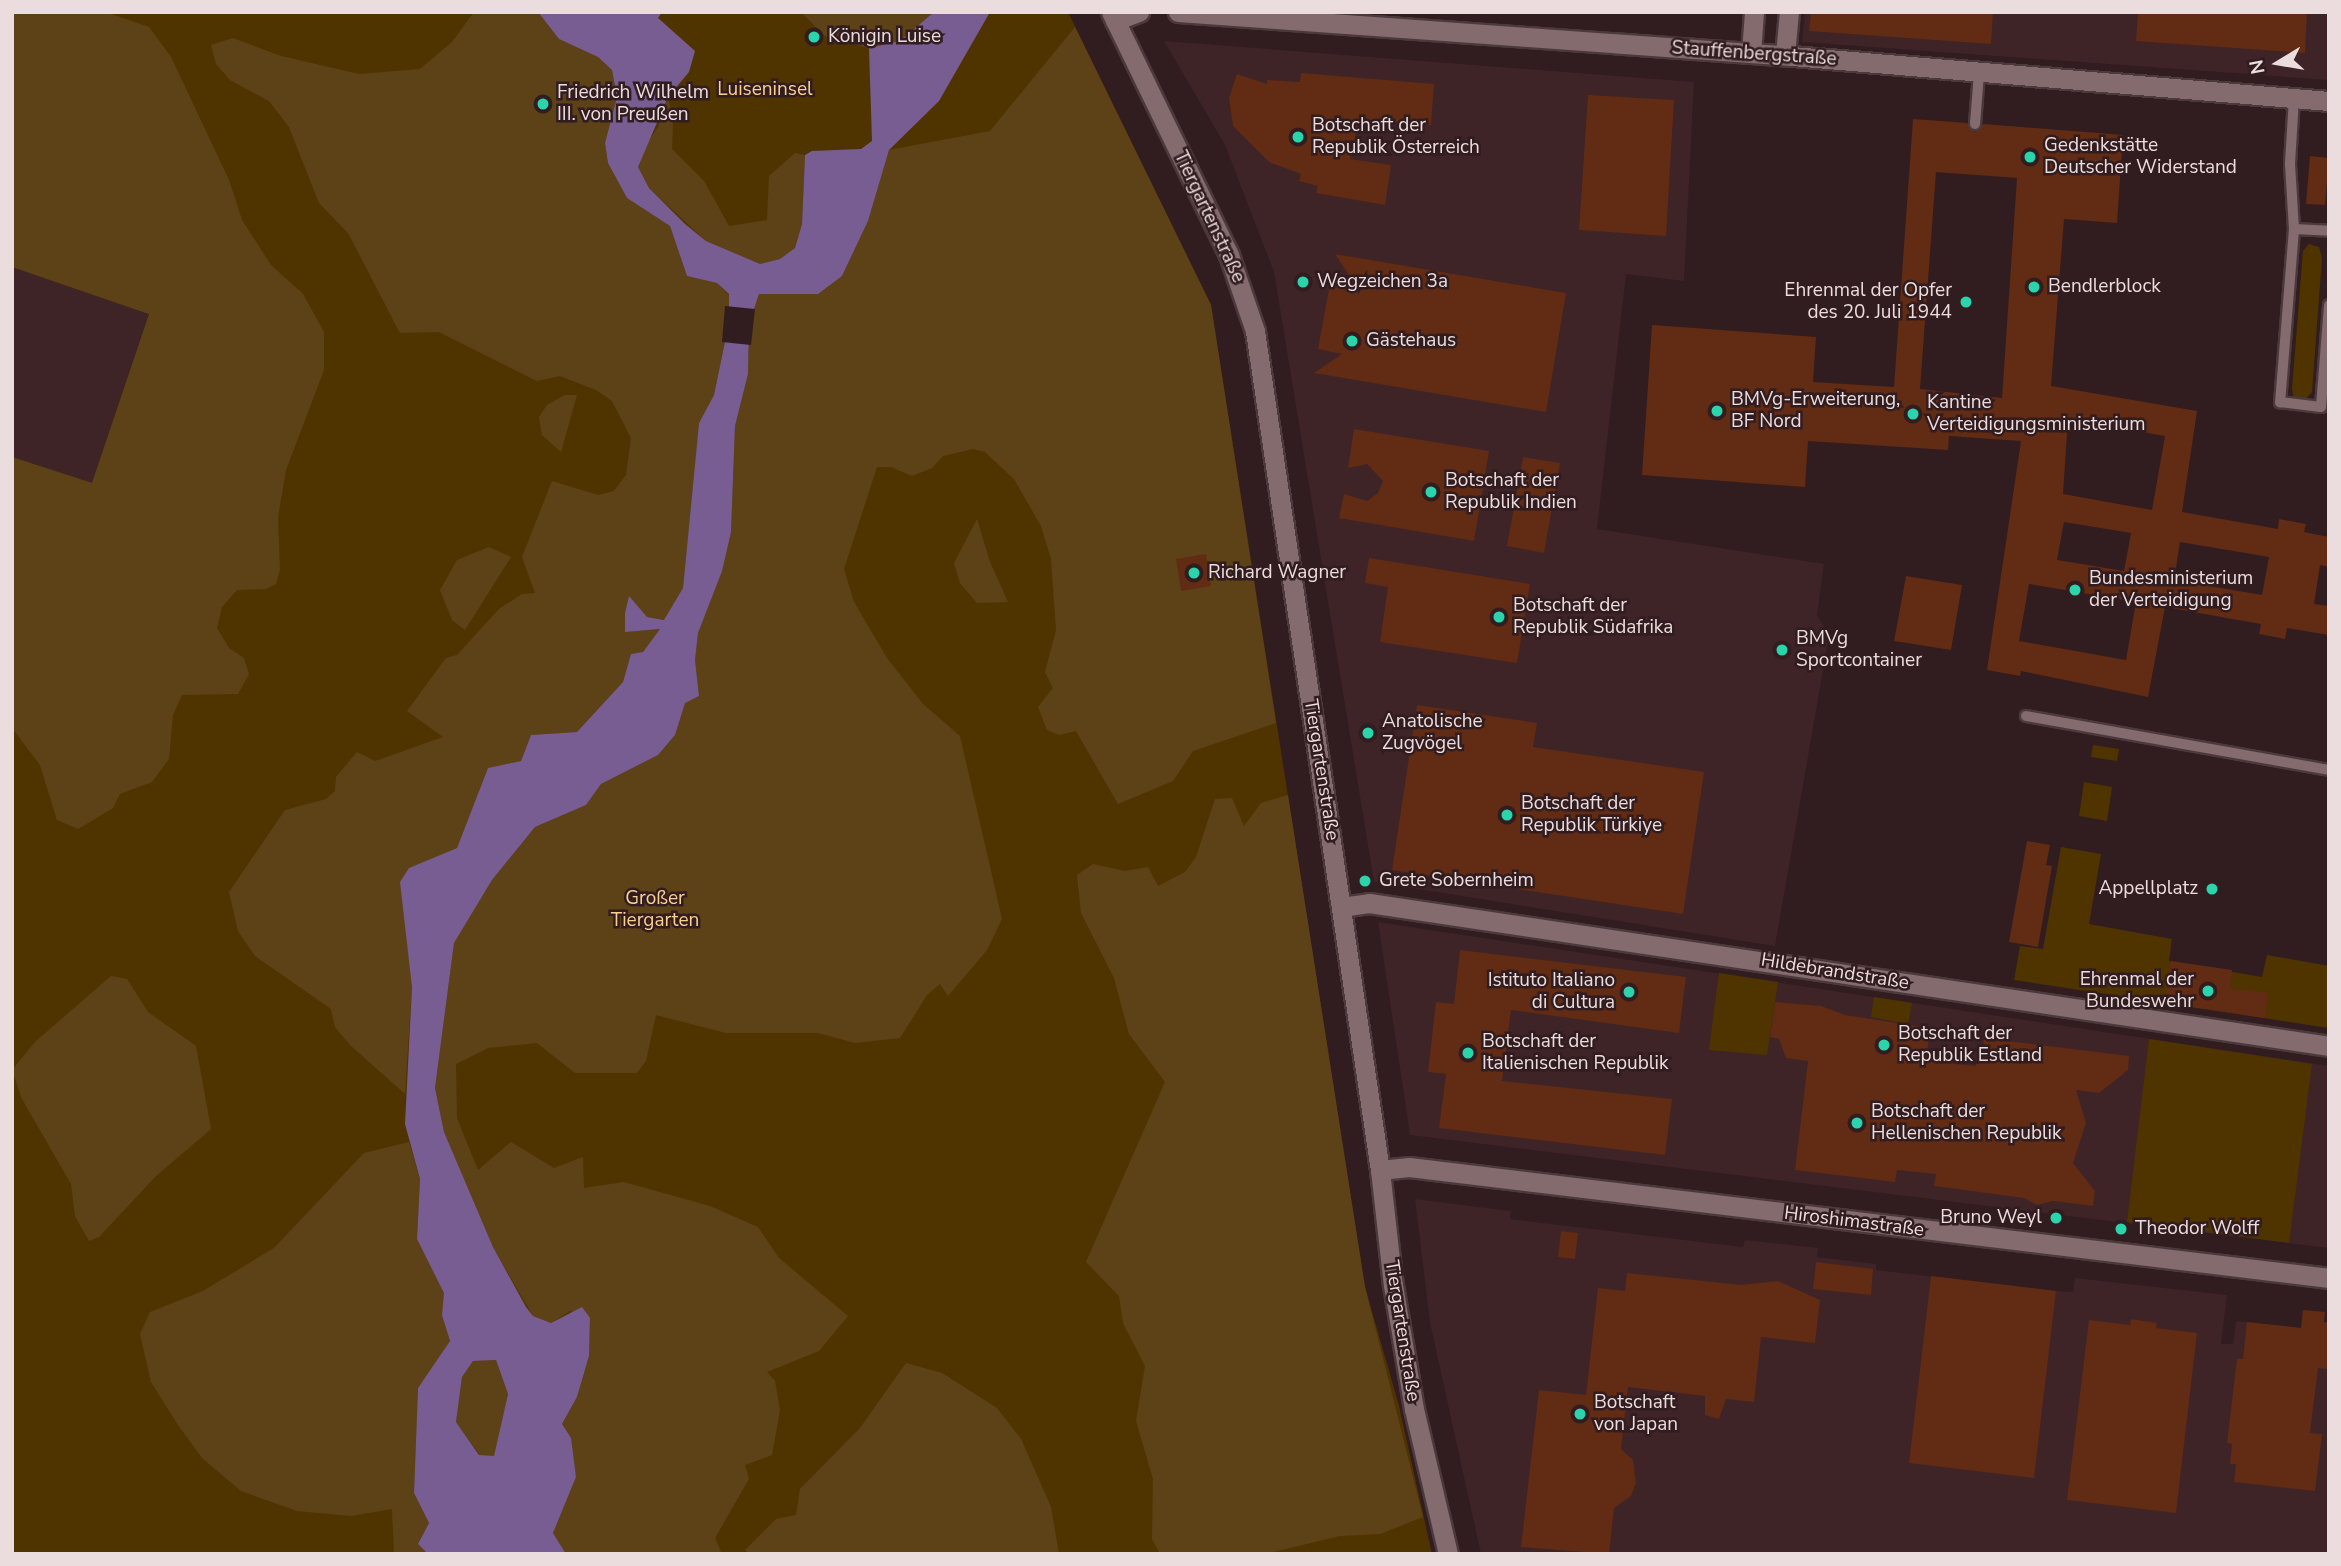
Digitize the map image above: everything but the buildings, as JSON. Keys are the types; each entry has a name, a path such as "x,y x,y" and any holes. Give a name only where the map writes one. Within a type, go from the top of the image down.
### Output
{"street":[{"path":"1113,17 1139,12"},
{"name":"Stauffenbergstraße","path":"1178,12 1786,55 2329,101"},
{"path":"1751,53 1754,12"},
{"path":"1786,55 1789,12"},
{"name":"Tiergartenstraße","path":"1113,17 1229,255 1255,331 1414,1409 1447,1554"},
{"name":"Hildebrandstraße","path":"1342,907 1369,903 2329,1046"},
{"name":"Hiroshimastraße","path":"1380,1170 1409,1167 2329,1278"}],"lane":[{"path":"1975,124 1979,73"},
{"path":"2294,98 2290,164 2294,229 2280,402 2321,407 2329,305"},
{"path":"2294,229 2329,231"},
{"path":"2026,716 2329,769"}],"shaded area":[{"path":"538,12 662,12 658,18 695,51 689,72 668,97 638,167 649,188 706,241 760,264 780,259 795,248 802,224 805,155 812,151 861,149 872,141 869,48 900,41 934,12 990,12 939,101 889,150 868,221 842,276 818,294 759,294 749,324 748,374 735,426 731,532 722,571 698,633 695,660 699,696 685,703 675,735 658,755 601,784 586,805 535,827 492,880 454,943 435,1088 444,1132 493,1247 526,1307 533,1316 551,1323 582,1307 590,1318 589,1356 577,1397 562,1424 571,1438 576,1477 553,1533 566,1554 428,1554 418,1544 429,1523 414,1493 418,1388 450,1341 442,1315 444,1293 417,1239 420,1179 405,1124 412,987 400,882 409,868 457,848 488,768 521,761 531,735 577,732 623,682 631,654 643,652 660,629 625,632 625,613 629,596 647,617 664,620 683,588 699,423 714,395 729,322 729,294 717,283 687,276 670,226 627,198 608,163 605,143 617,97 612,70 598,57 559,39","holes":["496,1360 508,1394 494,1456 479,1455 456,1422 462,1377 473,1361"]},
{"path":"1805,12 2329,12 2329,80 1802,42"},
{"path":"1164,41 1694,82 1684,281 1626,274 1597,529 1824,564 1817,615 1829,636 1775,946 1374,882 1274,272 1225,145"},
{"path":"12,267 149,313 92,484 12,457"},
{"path":"1378,922 2329,1066 2329,1248 1410,1135"},
{"path":"1415,1199 1511,1211 1510,1219 1743,1247 1745,1240 1818,1248 1817,1257 1876,1264 1876,1270 2056,1291 2073,1292 2075,1278 2227,1295 2221,1344 2233,1344 2236,1321 2301,1328 2303,1310 2325,1312 2324,1322 2329,1323 2329,1554 1481,1554 1430,1323"}],"green space":[{"name":"Großer Tiergarten","path":"12,12 1068,12 1211,305 1365,1287 1399,1406 1432,1554 12,1554 12,457 92,483 149,314 12,267"},
{"path":"12,12 105,12 149,27 171,57 229,180 242,220 271,265 303,294 324,332 324,370 286,470 278,517 280,570 276,584 266,589 237,590 222,607 217,628 229,648 244,658 249,674 238,694 182,695 173,715 169,759 152,782 120,794 113,808 78,829 57,820 40,765 12,728 12,457 92,483 149,314 12,267"},
{"path":"474,12 538,12 559,39 598,57 612,70 617,97 605,143 608,163 627,198 670,226 687,276 717,283 729,295 729,322 714,395 699,423 683,588 665,620 647,617 629,597 625,613 625,632 660,629 643,652 631,654 623,682 577,732 531,735 521,761 488,768 457,848 409,868 412,987 405,1094 350,1045 335,1027 331,1009 255,956 238,931 229,892 285,810 326,799 335,791 336,777 357,752 375,761 443,737 407,711 446,658 457,655 499,609 522,594 535,593 522,557 552,481 598,495 614,491 626,475 631,438 612,401 596,390 560,376 537,381 439,332 400,333 348,233 319,203 289,127 269,101 230,80 216,64 211,45 233,38 281,56 359,74 420,69 452,42"},
{"path":"801,12 934,12 900,42 869,48 826,37"},
{"path":"1075,27 1211,305 1276,723 1193,751 1173,781 1118,804 1076,731 1059,735 1047,730 1038,707 1053,688 1045,672 1056,630 1051,559 1041,526 1014,479 985,452 973,449 943,456 932,468 912,476 891,467 877,467 844,569 854,602 887,658 923,704 960,736 1002,919 987,950 948,996 940,984 927,995 900,1038 855,1043 818,1033 726,1033 656,1015 646,1061 637,1073 575,1073 537,1043 488,1048 456,1064 457,1118 478,1170 511,1142 554,1168 583,1157 584,1188 624,1182 710,1206 758,1227 779,1258 848,1316 819,1351 767,1372 775,1381 780,1410 772,1455 745,1465 749,1479 715,1538 722,1554 566,1554 553,1533 576,1477 562,1424 577,1397 589,1356 590,1318 570,1311 551,1323 533,1316 493,1247 444,1132 435,1088 454,943 492,880 535,827 586,805 601,784 658,755 675,735 685,702 699,696 695,660 698,633 731,532 735,426 748,374 749,324 759,294 801,294 842,276 868,221 889,150 990,131"},
{"path":"668,97 673,120 672,149 704,181 729,226 767,220 769,176 795,153 805,155 802,224 795,248 780,259 760,264 706,241 649,188 638,167 641,152 658,127"},
{"path":"2309,244 2319,247 2322,258 2312,392 2304,401 2294,399 2292,389 2303,251"},
{"path":"565,395 577,395 561,452 542,435 539,417 547,405"},
{"path":"977,519 990,562 1008,602 977,603 960,583 954,563"},
{"path":"489,547 511,557 465,630 452,620 440,590 457,560"},
{"path":"2093,745 2119,749 2117,761 2091,757"},
{"path":"2084,782 2112,787 2107,821 2079,816"},
{"path":"1288,795 1365,1287 1423,1517 1380,1534 1340,1536 1265,1554 1160,1554 1152,1539 1153,1479 1136,1421 1145,1366 1123,1323 1119,1296 1086,1262 1165,1082 1129,1034 1114,978 1081,913 1077,875 1093,864 1125,871 1148,867 1158,886 1185,872 1196,857 1215,799 1232,798 1244,826 1261,803"},
{"path":"2061,847 2101,854 2089,924 2172,939 2169,961 2262,977 2267,955 2329,966 2329,1028 2014,980 2020,946 2043,949"},
{"path":"1719,973 1778,982 1767,1055 1709,1050"},
{"path":"111,976 127,979 148,1012 196,1046 211,1129 156,1176 99,1237 89,1241 75,1216 71,1184 22,1099 12,1070 35,1042"},
{"path":"1874,997 1912,1003 1908,1024 1871,1017"},
{"path":"2149,1039 2312,1064 2289,1243 2127,1222"},
{"path":"409,1142 420,1179 417,1239 445,1293 442,1315 450,1341 418,1388 414,1493 429,1523 418,1544 428,1554 394,1554 392,1509 351,1516 297,1511 241,1491 202,1458 178,1425 151,1382 140,1334 150,1312 203,1291 274,1248 364,1153"},
{"path":"496,1360 508,1394 494,1457 480,1455 456,1422 462,1377 473,1361"},
{"path":"906,1363 942,1373 997,1408 1021,1439 1051,1507 1059,1554 750,1554 745,1550 776,1519 796,1515 800,1489 860,1428"}],"pier":[{"path":"725,306 755,309 751,345 722,342"}],"place":[{"name":"Königin Luise","path":"814,37"},
{"name":"Friedrich Wilhelm III. von Preußen","path":"543,104"},
{"name":"Botschaft der Republik Österreich","path":"1298,137"},
{"name":"Gedenkstätte Deutscher Widerstand","path":"2030,157"},
{"name":"Wegzeichen 3a","path":"1303,282"},
{"name":"Bendlerblock","path":"2034,287"},
{"name":"Ehrenmal der Opfer des 20. Juli 1944","path":"1966,302"},
{"name":"Gästehaus","path":"1352,341"},
{"name":"BMVg-Erweiterung, BF Nord","path":"1717,411"},
{"name":"Kantine Verteidigungsministerium","path":"1913,414"},
{"name":"Botschaft der Republik Indien","path":"1431,492"},
{"name":"Richard Wagner","path":"1194,573"},
{"name":"Bundesministerium der Verteidigung","path":"2075,590"},
{"name":"Botschaft der Republik Südafrika","path":"1499,617"},
{"name":"BMVg Sportcontainer","path":"1782,650"},
{"name":"Anatolische Zugvögel","path":"1368,733"},
{"name":"Botschaft der Republik Türkiye","path":"1507,815"},
{"name":"Grete Sobernheim","path":"1365,881"},
{"name":"Appellplatz","path":"2212,889"},
{"name":"Ehrenmal der Bundeswehr","path":"2208,991"},
{"name":"Istituto Italiano di Cultura","path":"1629,992"},
{"name":"Botschaft der Republik Estland","path":"1884,1045"},
{"name":"Botschaft der Italienischen Republik","path":"1468,1053"},
{"name":"Botschaft der Hellenischen Republik","path":"1857,1123"},
{"name":"Bruno Weyl","path":"2056,1218"},
{"name":"Theodor Wolff","path":"2121,1229"},
{"name":"Botschaft von Japan","path":"1580,1414"}],"park label":[{"name":"Luiseninsel","path":"765,90"}]}
